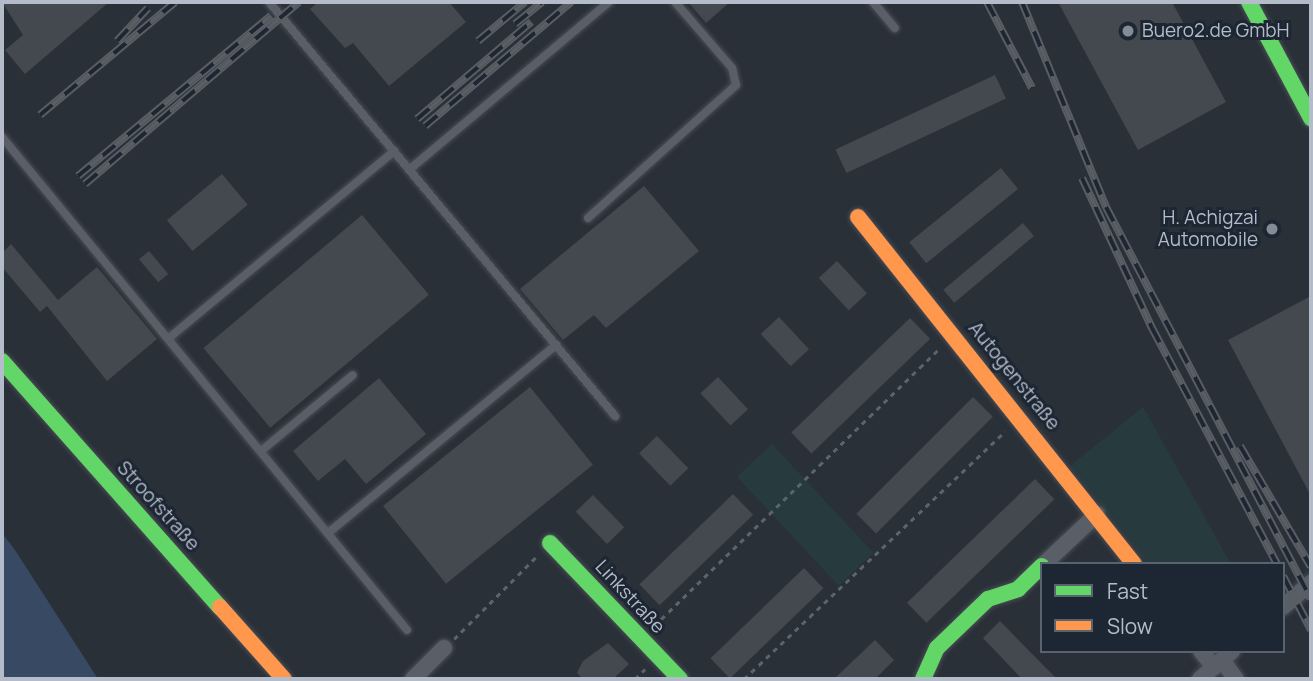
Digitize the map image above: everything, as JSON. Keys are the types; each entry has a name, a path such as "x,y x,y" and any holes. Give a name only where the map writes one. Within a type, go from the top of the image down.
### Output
{"street":[{"path":"1250,2 1311,118"},
{"name":"Autogenstraße","path":"858,217 1020,417 1133,562"},
{"name":"Stroofstraße","path":"2,361 284,679"},
{"path":"1046,562 1097,514"},
{"name":"Linkstraße","path":"550,543 680,679"},
{"path":"923,679 937,648 988,599 1018,589 1040,568"},
{"path":"1285,605 1311,583"},
{"path":"413,679 444,648"},
{"path":"1200,679 1222,659 1236,679"}],"lane":[{"path":"269,2 615,416"},
{"path":"410,169 609,2"},
{"path":"588,218 736,85 732,68 675,2"},
{"path":"873,2 895,28"},
{"path":"2,137 407,630"},
{"path":"169,338 394,151"},
{"path":"328,534 556,345"},
{"path":"261,452 353,375"}],"path":[{"path":"641,639 954,335"},
{"path":"744,679 1020,417"},
{"path":"444,648 550,543"}],"green space":[{"path":"1143,407 1230,562 1146,562 1070,466"},
{"path":"772,444 874,553 839,586 737,477"}],"water":[{"path":"2,533 15,550 98,679 2,679"}],"building":[{"path":"2,2 109,2 25,74 5,50 23,35"},
{"path":"318,2 449,2 466,22 389,86 353,43 345,48 310,9"},
{"path":"688,2 730,2 706,23"},
{"path":"1058,2 1172,2 1226,102 1138,150"},
{"path":"995,75 1006,99 846,173 835,149"},
{"path":"1001,168 1018,189 926,263 909,242"},
{"path":"222,174 248,205 193,251 167,220"},
{"path":"644,186 699,251 606,328 594,315 563,340 520,289"},
{"path":"362,215 429,295 270,428 203,348"},
{"path":"1023,223 1034,236 954,303 943,290"},
{"path":"11,244 58,300 97,267 157,339 107,381 47,306 40,312 2,267 2,253"},
{"path":"149,251 168,274 158,282 139,259"},
{"path":"837,261 867,293 849,310 819,278"},
{"path":"1311,296 1311,496 1228,340"},
{"path":"779,317 809,349 791,366 761,334"},
{"path":"910,318 930,339 811,453 791,433"},
{"path":"718,377 748,409 730,426 700,393"},
{"path":"379,378 426,434 366,484 345,459 318,481 293,451"},
{"path":"530,387 593,465 446,584 383,506"},
{"path":"973,397 993,417 876,533 856,514"},
{"path":"657,436 688,468 670,486 639,453"},
{"path":"1035,479 1054,499 926,623 907,603"},
{"path":"733,494 753,515 660,605 639,584"},
{"path":"593,495 624,527 607,544 576,512"},
{"path":"804,568 823,588 730,678 710,658"},
{"path":"1000,621 1057,679 1022,679 983,638"},
{"path":"875,640 894,660 875,679 834,679"},
{"path":"608,643 629,664 613,679 583,679 577,673 583,661"}],"railway":[{"path":"40,115 175,2"},
{"path":"85,184 299,2"},
{"path":"478,41 525,2"},
{"path":"515,24 542,2"},
{"path":"425,126 571,2"},
{"path":"987,2 1032,88"},
{"path":"1022,2 1106,207 1311,599"},
{"path":"117,41 148,8"},
{"path":"78,176 271,16"},
{"path":"417,119 531,22"},
{"path":"1082,178 1152,328 1276,562"},
{"path":"1240,446 1311,567"},
{"path":"1285,580 1311,630"}],"traffic: fast":[{"path":"1249,2 1311,118"},
{"path":"2,361 220,607"},
{"path":"550,543 680,679"},
{"path":"923,679 937,648 988,599 1018,589 1040,568"}],"traffic: slow":[{"path":"858,217 1132,562"},
{"path":"220,607 284,679"}],"place":[{"name":"Buero2.de GmbH","path":"1128,31"},
{"name":"H. Achigzai Automobile","path":"1272,229"}]}
